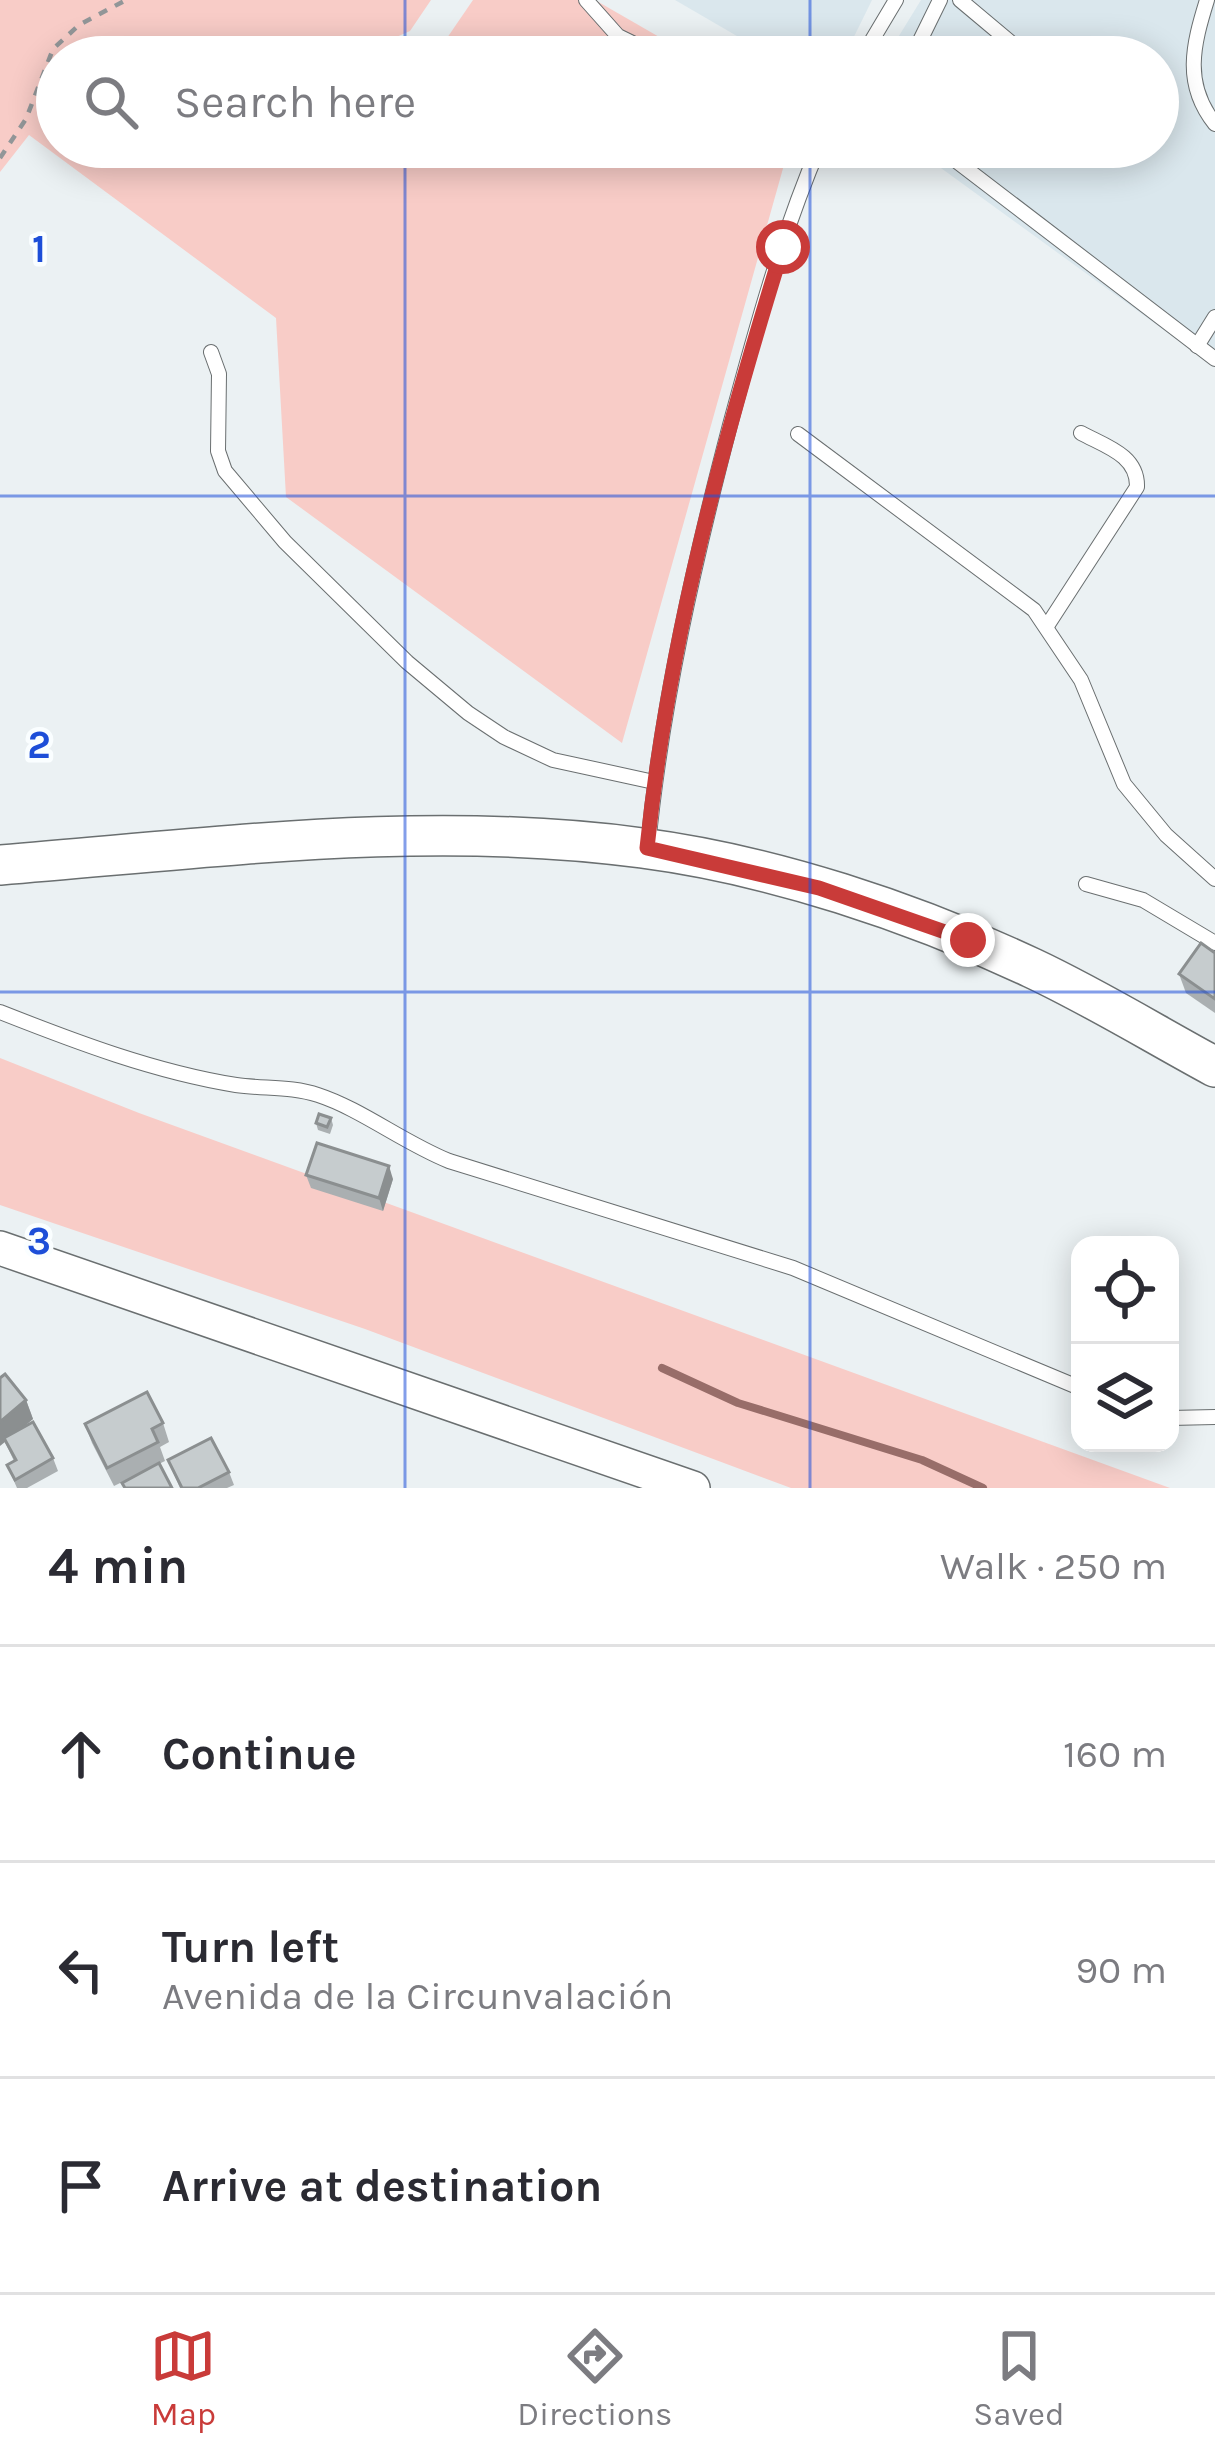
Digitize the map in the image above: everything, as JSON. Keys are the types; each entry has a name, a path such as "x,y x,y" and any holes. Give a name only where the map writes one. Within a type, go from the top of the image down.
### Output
{"main road":[{"path":"0,865 378,835 506,836 647,848 819,888 968,940 1054,979 1215,1067"}],"street":[{"path":"0,1248 693,1488"}],"lane":[{"path":"586,0 618,36"},
{"path":"875,36 896,0"},
{"path":"923,36 940,0"},
{"path":"960,0 1003,36"},
{"path":"1207,0 1192,62 1198,97 1215,124"},
{"path":"647,848 654,782 707,511 746,368 812,168"},
{"path":"965,168 1215,359"},
{"path":"1198,346 1215,316"},
{"path":"211,352 219,374 218,451 225,471 285,542 407,662 504,737 553,760 654,782"},
{"path":"1047,626 1137,487 1137,476 1126,458 1081,433"},
{"path":"798,434 1008,588 1047,626 1096,711 1124,784 1166,835 1215,879"},
{"path":"1086,884 1143,900 1215,943"},
{"path":"0,1012 143,1063 238,1085 290,1089 326,1098 449,1161 793,1268 1071,1384"},
{"path":"1179,1418 1215,1417"}],"path":[{"path":"67,36 126,0"},
{"path":"0,158 26,119 36,93"}],"shaded area":[{"path":"0,0 431,0 410,31 399,36 36,36 36,140 29,135 0,172"},
{"path":"473,0 595,0 658,36 448,36"},
{"path":"675,0 872,0 854,36 737,36"},
{"path":"921,0 1215,0 1215,367 941,168 1179,168 1179,36 899,36"},
{"path":"74,168 783,168 622,743 286,497 276,318"},
{"path":"0,1058 139,1113 1170,1488 791,1488 365,1329 0,1205"}],"building":[{"path":"1201,943 1215,953 1215,999 1179,974"},
{"path":"319,1114 331,1118 327,1127 316,1123"},
{"path":"317,1143 389,1166 379,1198 306,1175"},
{"path":"5,1374 26,1400 0,1422 0,1378"},
{"path":"147,1392 163,1423 152,1429 158,1442 107,1468 85,1424"},
{"path":"33,1422 53,1458 15,1480 7,1465 16,1460 4,1438"},
{"path":"211,1438 229,1472 198,1488 182,1488 168,1460"},
{"path":"159,1463 172,1488 125,1488 122,1483"}],"waterway":[{"path":"662,1368 738,1403 922,1460 983,1488"}],"route":[{"path":"783,247 707,511 678,647 647,848 819,888 968,940"}]}
